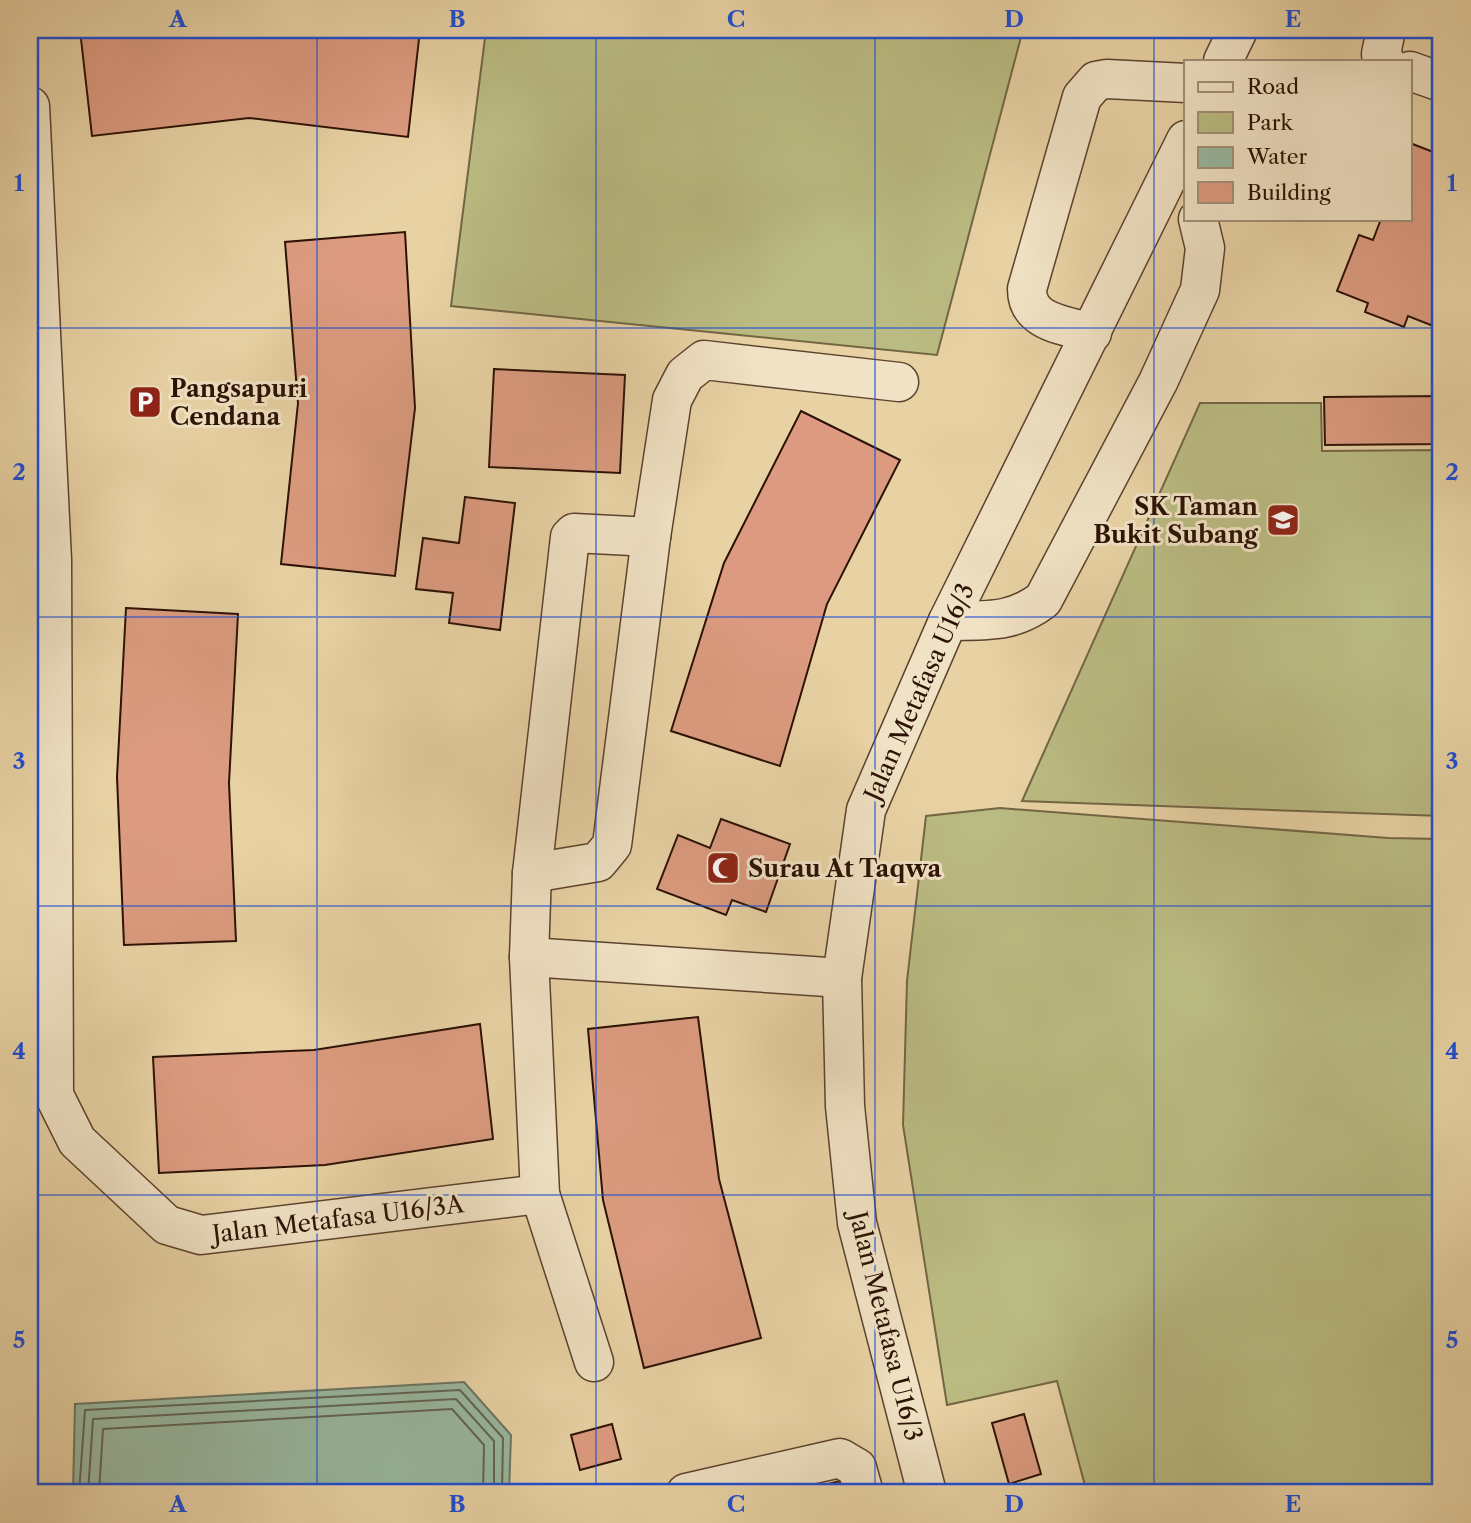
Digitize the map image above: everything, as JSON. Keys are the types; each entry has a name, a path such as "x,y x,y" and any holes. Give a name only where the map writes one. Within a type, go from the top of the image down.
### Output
{"street":[{"path":"1223,60 1238,30"},
{"path":"1384,60 1381,54 1386,30"},
{"path":"1412,72 1441,82"},
{"path":"1092,333 1044,319 1033,312 1027,301 1027,289 1082,97 1096,81 1107,79 1184,83"},
{"name":"Jalan Metafasa U16/3A","path":"30,106 52,560 54,1095 77,1141 167,1226 201,1235 540,1194"},
{"name":"Jalan Metafasa U16/3","path":"927,1493 857,1223 845,1106 842,978 866,810 948,621 1092,333 1180,171"},
{"path":"948,621 1006,620 1025,613 1043,600 1158,382 1200,290 1205,248 1198,220"},
{"path":"532,873 598,862 612,845 651,537 672,400 685,375 704,360 899,382"},
{"path":"594,1362 540,1194 528,957 532,873 570,537 574,533 651,537"},
{"path":"528,957 842,978"},
{"path":"686,1493 840,1458 857,1468 864,1493"}],"green space":[{"path":"486,30 951,30 1021,37 937,355 451,306"},
{"name":"SK Taman Bukit Subang","path":"1200,403 1321,403 1322,451 1441,450 1441,816 1022,801"},
{"path":"1000,808 1388,838 1441,839 1441,1493 1087,1493 1057,1381 947,1405 903,1125 907,981 926,816"}],"water":[{"path":"464,1382 511,1435 509,1493 73,1493 75,1404"}],"building":[{"path":"80,30 420,30 408,137 249,118 92,136"},
{"path":"1412,144 1441,155 1441,329 1408,316 1404,327 1365,312 1368,303 1337,291 1359,235 1373,240 1381,220 1412,220"},
{"path":"405,232 415,408 395,576 281,564 298,403 285,242"},
{"path":"494,369 625,375 620,473 489,467"},
{"path":"1441,396 1441,444 1325,445 1324,397"},
{"path":"801,411 900,460 827,604 780,766 671,731 724,563"},
{"path":"465,497 515,503 500,630 449,623 453,593 416,589 423,538 459,543"},
{"path":"126,608 238,614 229,783 236,941 124,945 117,777"},
{"name":"Surau At Taqwa","path":"721,819 790,844 766,912 732,900 726,915 657,889 678,835 710,848"},
{"path":"698,1017 719,1179 761,1338 644,1368 603,1200 588,1029"},
{"path":"480,1024 493,1139 325,1165 159,1173 153,1057 314,1050"},
{"path":"1024,1414 1041,1474 1009,1484 992,1423"},
{"path":"612,1424 621,1459 580,1470 571,1435"},
{"path":"840,1481 843,1493 794,1493"}],"place":[{"name":"Pangsapuri Cendana","path":"145,402"},
{"name":"SK Taman Bukit Subang","path":"1283,520"},
{"name":"Surau At Taqwa","path":"723,868"}]}
